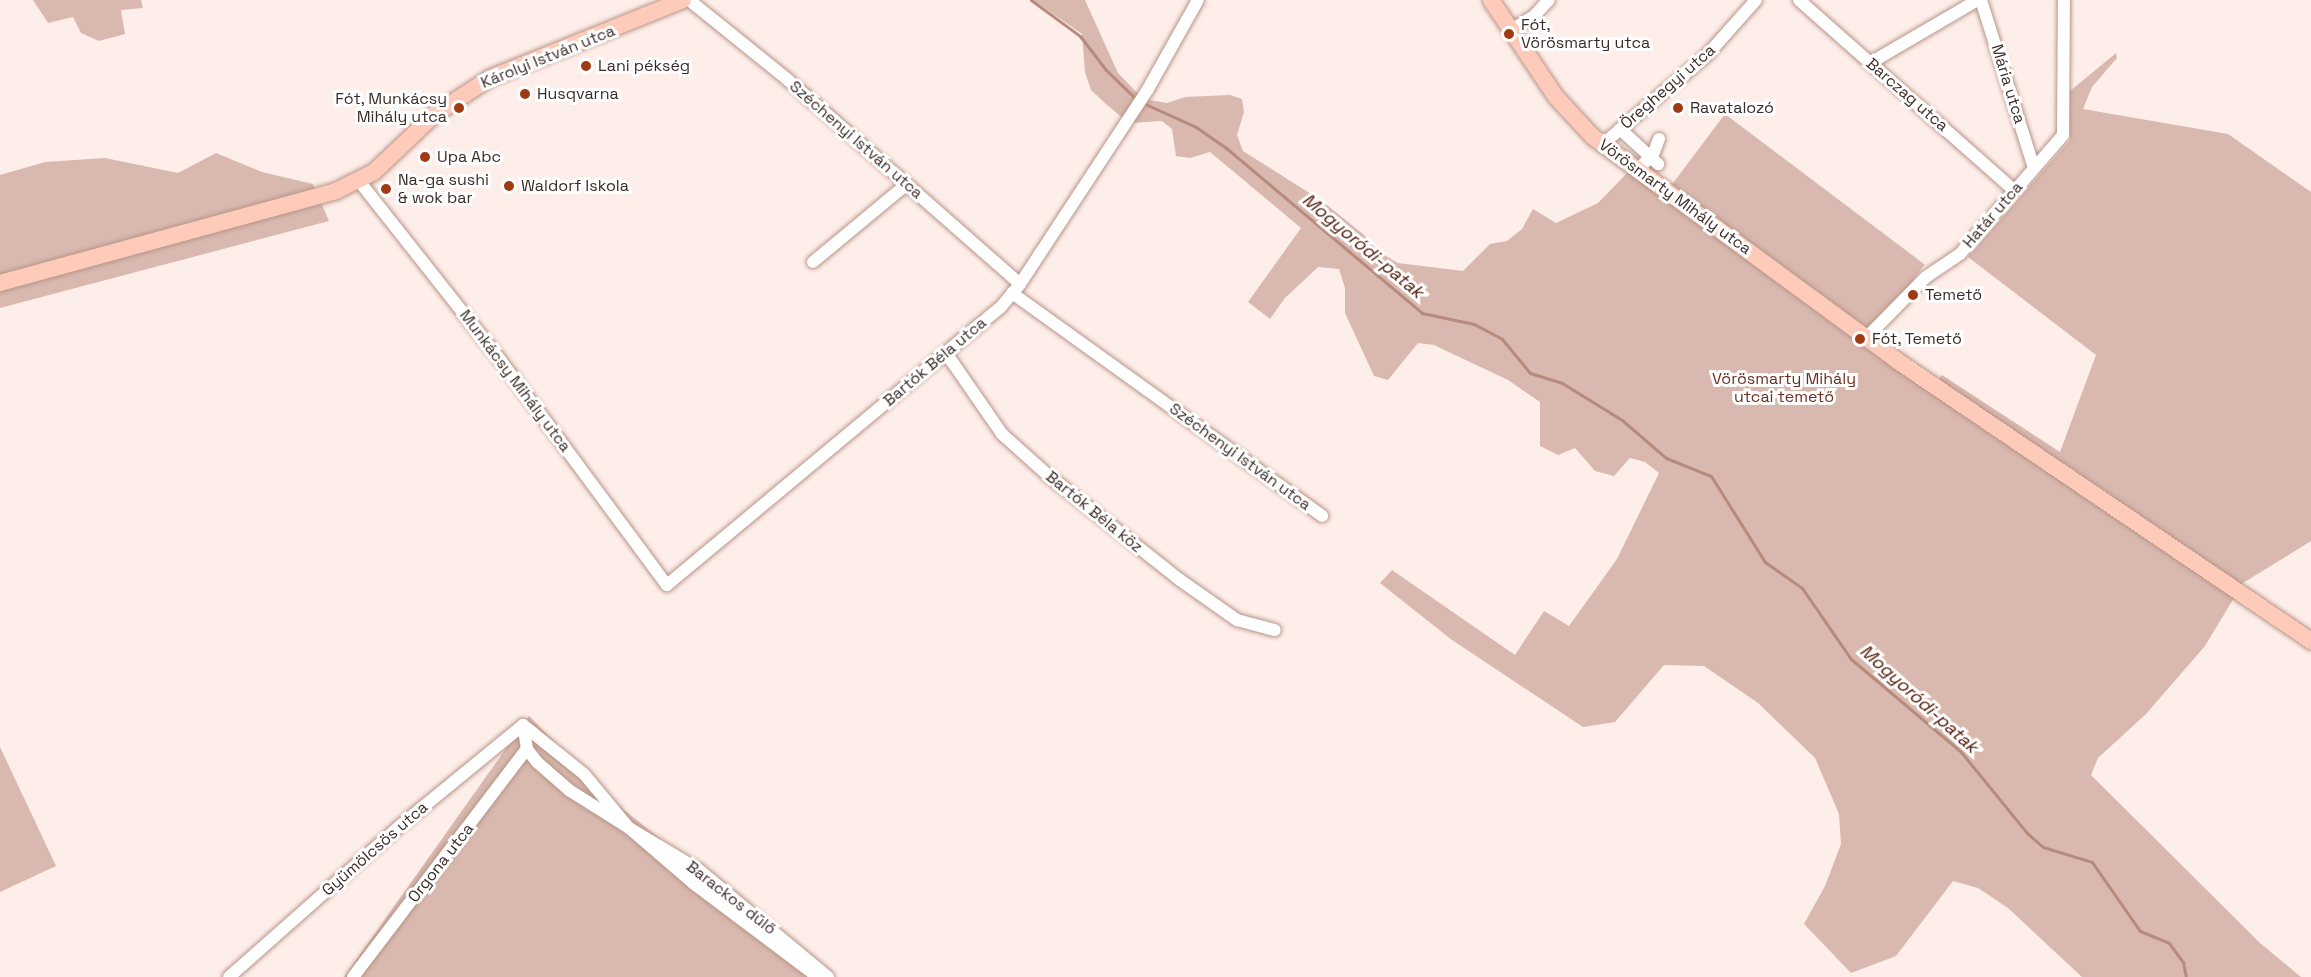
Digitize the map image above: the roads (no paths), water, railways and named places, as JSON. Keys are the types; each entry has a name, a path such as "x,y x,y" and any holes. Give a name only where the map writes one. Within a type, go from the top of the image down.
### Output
{"main road":[{"name":"Károlyi István utca","path":"0,283 336,190 359,181 435,114 490,78 683,0"},
{"name":"Vörösmarty Mihály utca","path":"1491,0 1571,115 1603,144 1865,339 2311,641"}],"street":[{"name":"Széchenyi István utca","path":"689,0 907,184 1016,289 1322,516"},
{"name":"Bartók Béla utca","path":"667,585 946,353 1016,289 1143,97 1198,0"},
{"name":"Öreghegyi utca","path":"1603,144 1708,54 1756,0"},
{"name":"Barczag utca","path":"1799,0 2014,190"},
{"path":"1870,63 1980,0"},
{"name":"Mária utca","path":"1980,0 2034,168"},
{"name":"Határ utca","path":"1865,339 1926,277 1960,254 2063,135 2064,0"},
{"path":"1510,30 1544,2"},
{"path":"1620,129 1654,160"},
{"path":"1638,170 1654,160 1659,139"},
{"name":"Munkácsy Mihály utca","path":"359,181 501,361 667,585"},
{"path":"813,262 907,184"},
{"name":"Bartók Béla köz","path":"946,353 1002,434 1050,477 1180,580 1238,620 1275,630"},
{"path":"523,725 527,749"},
{"name":"Barackos dűlő","path":"523,725 584,774 629,828 693,883 818,977"},
{"name":"Gyümölcsös utca","path":"229,977 401,825 523,725"},
{"name":"Barackos dűlő","path":"527,749 569,790 724,890 828,977"},
{"name":"Orgona utca","path":"355,976 527,749"}],"waterway":[{"name":"Mogyoródi-patak","path":"1031,0 1080,36 1106,70 1137,100"},
{"name":"Mogyoródi-patak","path":"1143,103 1196,127 1225,147 1422,313 1474,324 1502,339 1530,373 1562,383 1622,420 1666,458 1711,476 1765,562 1802,588 1851,659 1961,752 2027,833 2043,847 2092,862 2140,931 2169,943 2183,962 2186,977"}],"place":[{"name":"Fót, Vörösmarty utca","path":"1509,34"},
{"name":"Lani pékség","path":"586,66"},
{"name":"Husqvarna","path":"525,94"},
{"name":"Fót, Munkácsy Mihály utca","path":"459,108"},
{"name":"Ravatalozó","path":"1678,108"},
{"name":"Upa Abc","path":"425,157"},
{"name":"Waldorf Iskola","path":"509,186"},
{"name":"Na-ga sushi & wok bar","path":"386,189"},
{"name":"Temető","path":"1913,295"},
{"name":"Fót, Temető","path":"1860,339"}],"park label":[{"name":"Vörösmarty Mihály utcai temető","path":"1784,388"}]}
